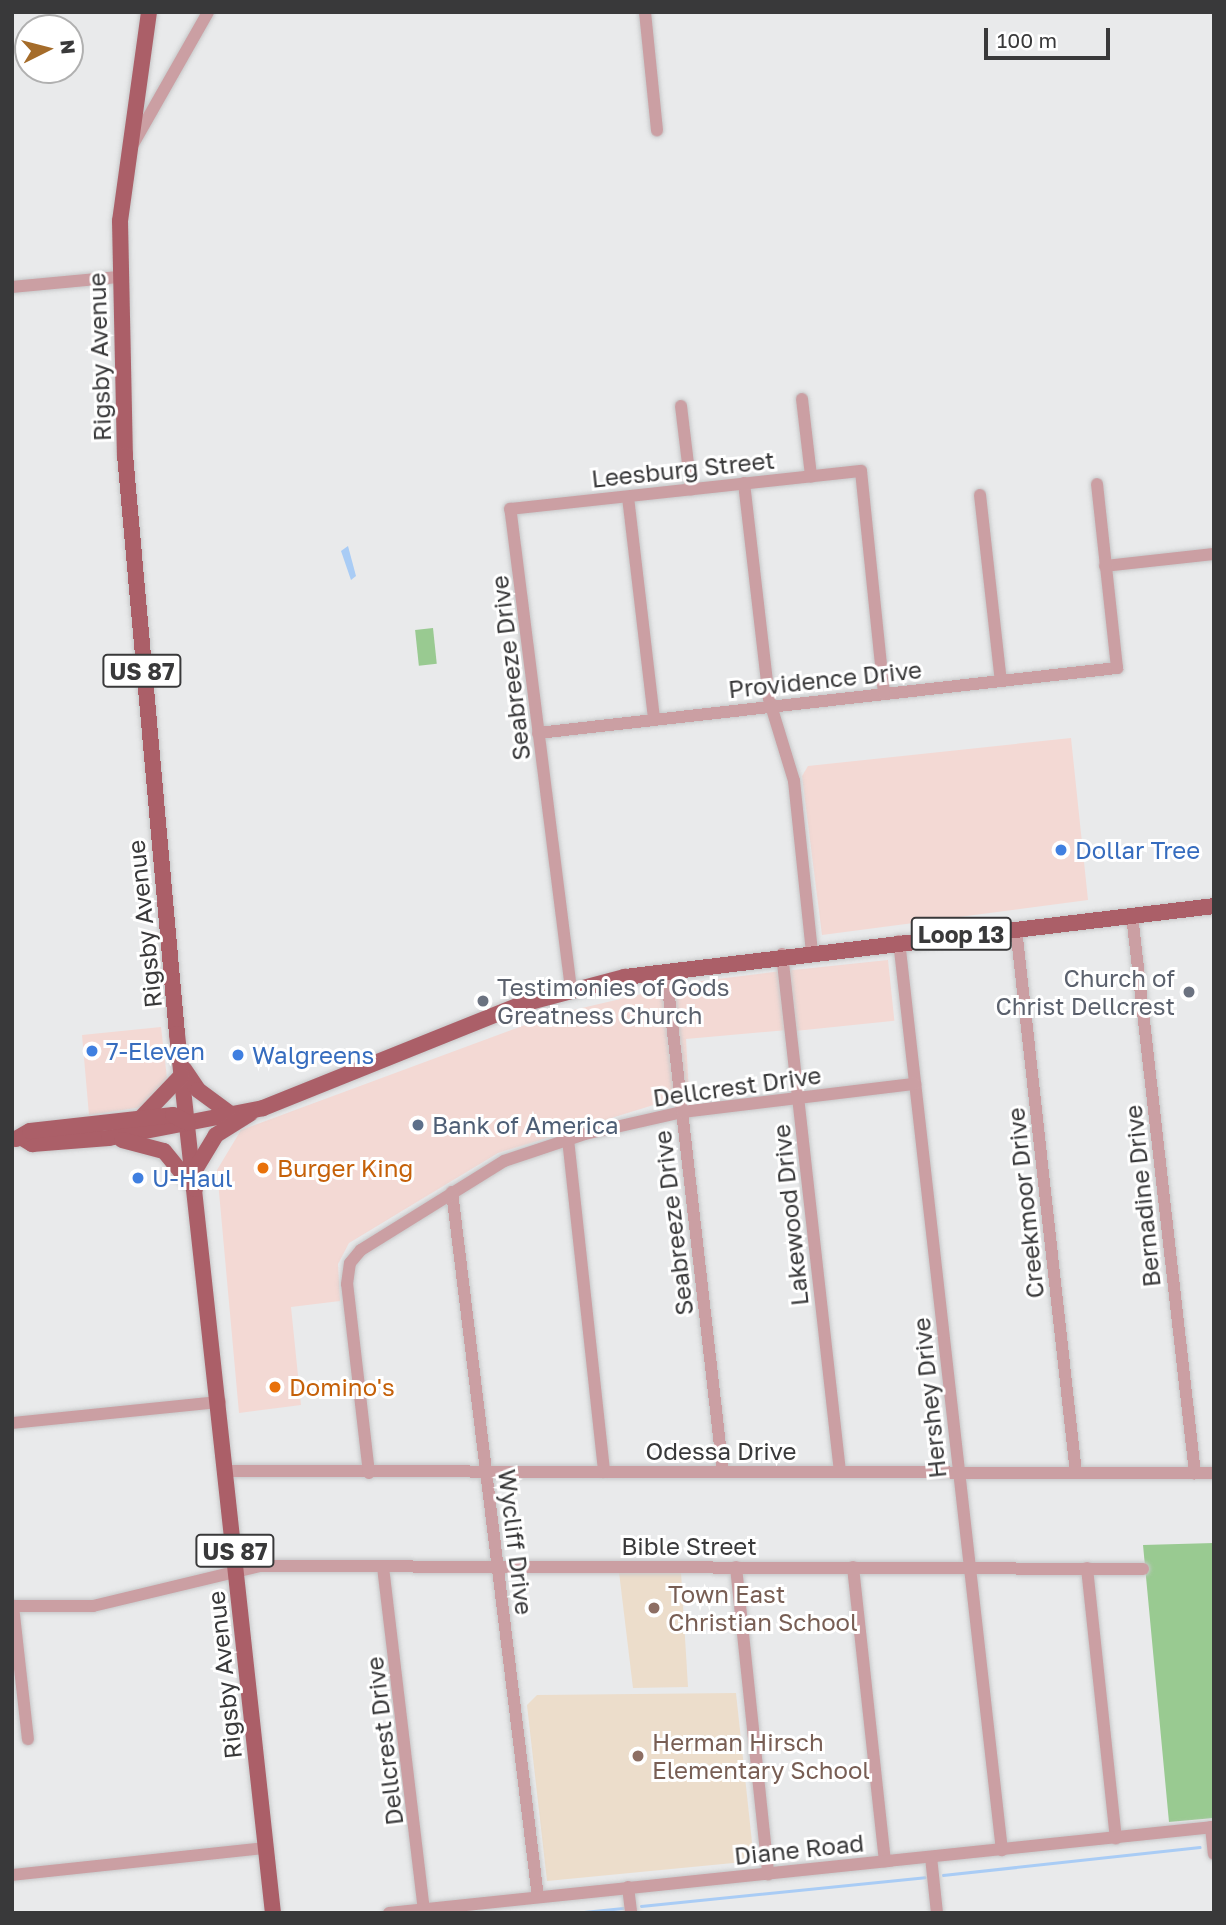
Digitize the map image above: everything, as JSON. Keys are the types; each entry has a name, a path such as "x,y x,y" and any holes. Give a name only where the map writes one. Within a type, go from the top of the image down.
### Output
{"main road":[{"name":"Rigsby Avenue","path":"149,12 128,152 118,277 125,463 181,1069 228,1471 273,1913"},
{"name":"Loop 13","path":"17,1139 32,1144 257,1110 571,989 666,970 782,954 1214,906"},
{"path":"141,1118 181,1069 198,1090 232,1115"},
{"path":"118,1131 164,1151 194,1181 216,1135 257,1110"},
{"name":"Loop 13","path":"118,1131 141,1118 173,1115 187,1122"}],"street":[{"path":"128,152 208,12"},
{"path":"645,12 657,130"},
{"path":"12,287 118,277"},
{"path":"802,399 811,476"},
{"path":"681,406 691,489"},
{"name":"Leesburg Street","path":"510,509 861,471 884,694"},
{"path":"744,483 771,706 794,781 812,951"},
{"path":"1097,484 1105,566 1214,554"},
{"path":"980,495 1001,681"},
{"path":"628,497 654,719"},
{"name":"Seabreeze Drive","path":"510,509 571,989"},
{"name":"Providence Drive","path":"538,733 1117,668 1105,566"},
{"name":"Bernadine Drive","path":"1132,915 1195,1473"},
{"name":"Creekmoor Drive","path":"1016,928 1076,1472"},
{"name":"Hershey Drive","path":"899,941 1002,1850"},
{"name":"Lakewood Drive","path":"782,954 840,1472"},
{"name":"Seabreeze Drive","path":"666,970 723,1472"},
{"name":"Dellcrest Drive","path":"369,1473 350,1263 452,1192 514,1156 568,1139 682,1112 915,1084"},
{"path":"568,1139 604,1472"},
{"name":"Wycliff Drive","path":"452,1192 538,1897"},
{"path":"12,1423 220,1402"},
{"name":"Odessa Drive","path":"228,1471 1214,1473"},
{"name":"Bible Street","path":"13,1606 93,1606 163,1586 238,1575 260,1566 1143,1569"},
{"name":"Dellcrest Drive","path":"383,1567 424,1909"},
{"path":"736,1567 768,1874"},
{"path":"853,1567 886,1861"},
{"path":"1087,1568 1116,1839"},
{"path":"13,1606 28,1739"},
{"path":"1212,1827 1214,1854"},
{"name":"Diane Road","path":"389,1913 1212,1827"},
{"path":"12,1875 265,1848"},
{"path":"931,1857 937,1913"},
{"path":"628,1887 631,1913"}],"shaded area":[{"path":"1071,738 1088,900 822,935 802,776 808,766"},
{"path":"888,960 894,1021 795,1031 789,970"},
{"path":"781,971 787,1030 686,1039 689,1094 498,1153 349,1243 338,1264 340,1301 291,1307 301,1405 239,1413 217,1170 241,1130 552,1015 693,982"},
{"path":"161,1027 167,1078 149,1106 89,1115 82,1035"},
{"name":"Town East Christian School","path":"619,1572 681,1572 688,1687 633,1688"},
{"name":"Herman Hirsch Elementary School","path":"736,1693 754,1861 547,1881 527,1705 537,1695"}],"green space":[{"path":"433,628 437,664 419,666 415,630"},
{"path":"1214,1543 1214,1818 1169,1822 1143,1545"}],"water":[{"path":"348,546 356,576 351,580 341,551"}],"waterway":[{"path":"943,1875 1199,1847"},
{"path":"641,1906 925,1877"},
{"path":"574,1913 623,1908"}],"place":[{"name":"Dollar Tree","path":"1061,850"},
{"name":"Church of Christ Dellcrest","path":"1189,992"},
{"name":"Testimonies of Gods Greatness Church","path":"483,1001"},
{"name":"7-Eleven","path":"92,1051"},
{"name":"Walgreens","path":"238,1055"},
{"name":"Bank of America","path":"418,1125"},
{"name":"Burger King","path":"263,1168"},
{"name":"U-Haul","path":"138,1178"},
{"name":"Domino's","path":"275,1387"},
{"name":"Town East Christian School","path":"654,1608"},
{"name":"Herman Hirsch Elementary School","path":"638,1756"}]}
